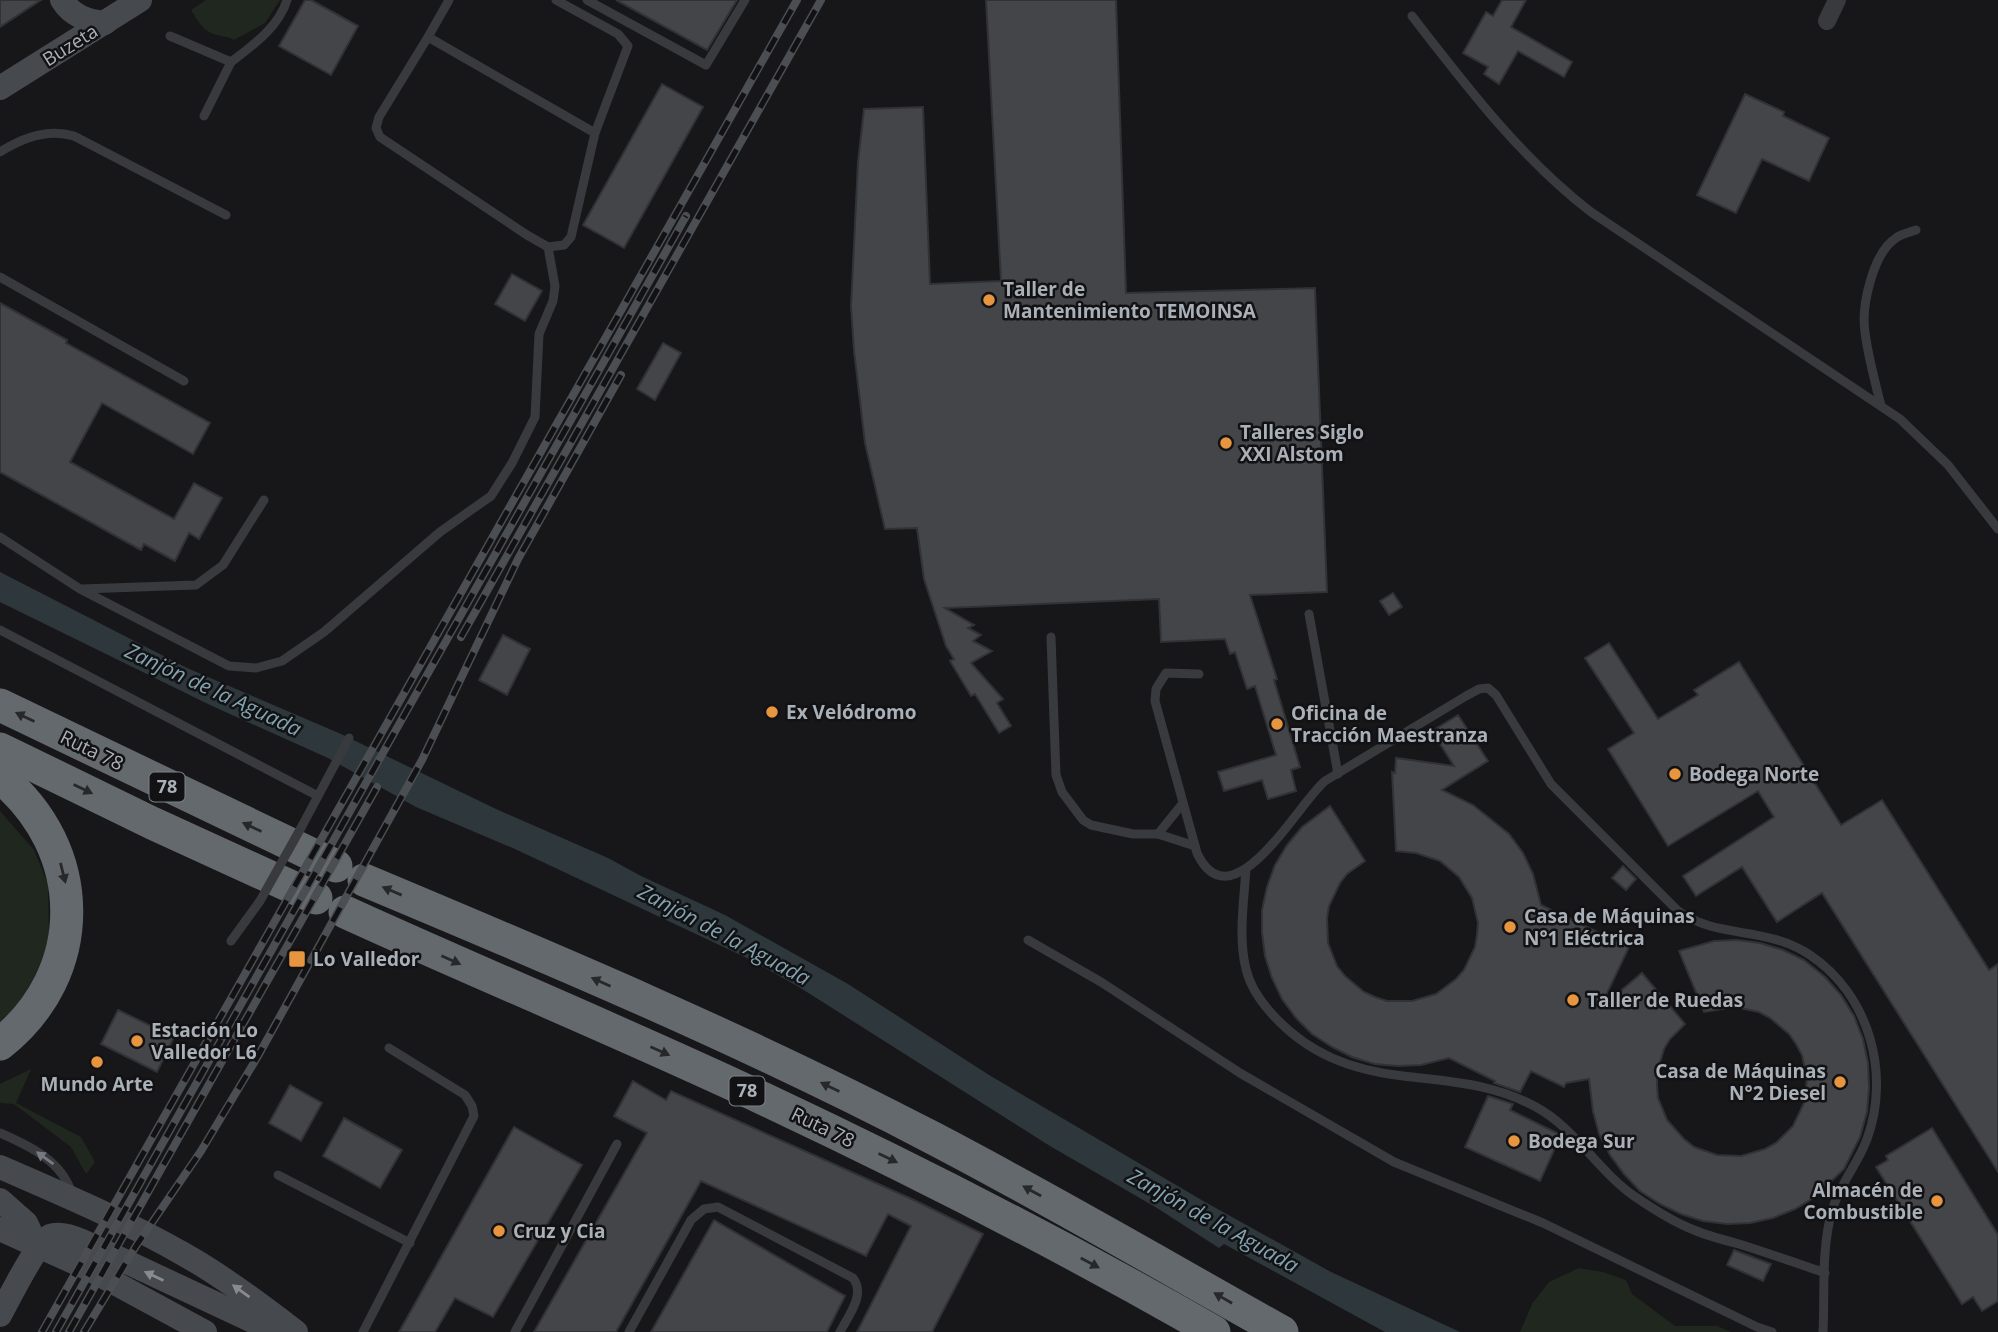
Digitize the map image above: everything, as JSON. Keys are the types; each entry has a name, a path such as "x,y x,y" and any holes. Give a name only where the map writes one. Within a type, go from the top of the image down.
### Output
{"highway":[{"name":"Ruta 78","path":"0,705 350,873 641,999 834,1089 930,1136 1282,1332"},
{"name":"Ruta 78","path":"0,749 330,905 773,1103 938,1183 1214,1332"},
{"path":"0,777 29,806 47,833 63,872 68,914 60,955 47,990 27,1019 0,1044"}],"main road":[{"name":"Buzeta","path":"0,88 140,0"},
{"path":"64,3 86,19 105,23"},
{"path":"60,52 68,24 64,3"},
{"path":"0,1167 73,1199 184,1254 236,1286 296,1332"},
{"path":"0,1200 26,1223 38,1248"},
{"path":"0,1229 108,1279 205,1332"},
{"path":"0,1315 38,1248 51,1236 61,1235 75,1238 276,1332"}],"street":[{"path":"1827,21 1837,0"}],"lane":[{"path":"204,116 231,62 279,19 287,0"},
{"path":"449,0 376,128 380,137 548,247 564,245 571,237 594,133 628,46 618,34 555,0"},
{"path":"587,0 706,65 745,0"},
{"path":"1412,16 1497,124 1532,162 1567,194 1900,419 1948,465 1998,529"},
{"path":"170,36 231,62"},
{"path":"428,37 594,133"},
{"path":"0,152 34,135 59,132 226,215"},
{"path":"1881,406 1864,330 1873,271 1883,250 1896,237 1916,230"},
{"path":"0,537 80,589 229,666 256,668 282,661 324,632 440,531 491,496 512,463 535,417 539,334 553,301 555,286 548,247"},
{"path":"0,277 184,381"},
{"path":"80,589 196,585 223,565 264,500"},
{"path":"1309,614 1338,774"},
{"path":"0,630 318,796"},
{"path":"1051,637 1056,775 1062,792 1083,820 1091,825 1133,834 1158,834 1195,846"},
{"path":"1199,674 1166,673 1155,695 1195,846 1202,864 1212,872 1224,876 1238,874 1246,869 1291,824 1317,788 1466,696 1479,689 1488,688 1496,695 1550,784 1659,889 1677,910 1689,919 1709,927 1779,939 1810,955 1836,978 1866,1025 1875,1060 1877,1083 1873,1120 1866,1142 1833,1208 1827,1236 1823,1332"},
{"path":"232,941 260,901 349,738"},
{"path":"1158,834 1183,803"},
{"path":"1246,869 1243,945 1245,968 1269,1011 1289,1033 1309,1048 1358,1067 1402,1076 1470,1083 1518,1099 1552,1118 1606,1174 1671,1219 1695,1231 1825,1273"},
{"path":"1028,940 1101,982 1240,1073 1394,1161 1543,1223 1772,1332"},
{"path":"363,1332 474,1116 472,1106 465,1095 389,1048"},
{"path":"0,1133 50,1160 67,1179 73,1199"},
{"path":"515,1332 617,1144"},
{"path":"278,1175 410,1243"},
{"path":"629,1332 691,1220 704,1209 718,1207 853,1278 859,1291 857,1300 840,1332"}],"shaded area":[{"path":"206,0 280,0 265,23 234,40 212,34 199,22 191,10"},
{"path":"0,811 34,850 48,884 49,940 40,974 0,1031"},
{"path":"31,1069 16,1103 81,1137 95,1162 86,1174 71,1147 14,1104 0,1103 0,1084"},
{"path":"1579,1268 1626,1280 1632,1294 1675,1326 1717,1326 1731,1332 1520,1332 1532,1304 1549,1282"}],"water":[{"name":"Zanjón de la Aguada","path":"0,572 187,668 341,734 725,915 848,984 989,1075 1205,1202 1331,1272 1460,1332 1385,1332 1224,1244 1219,1248 1157,1208 1050,1146 799,987 747,958 515,849 416,807 328,758 210,705 0,602"}],"building":[{"path":"0,0 41,0 0,27"},
{"path":"305,0 311,0 358,26 331,75 279,46"},
{"path":"616,0 737,0 707,50"},
{"name":"Taller de Mantenimiento TEMOINSA","path":"986,0 1116,0 1126,293 1315,288 1327,592 1250,595 1277,679 1274,680 1300,767 1291,770 1296,791 1268,799 1262,780 1224,791 1218,772 1276,755 1255,686 1247,689 1235,652 1230,654 1225,639 1161,642 1159,599 945,608 974,625 968,628 981,635 973,641 992,651 971,663 1003,699 997,703 1011,726 999,733 975,694 971,696 950,661 954,659 946,646 924,579 917,528 885,529 865,443 851,306 858,162 864,109 923,107 930,284 1001,281"},
{"path":"1502,0 1526,0 1511,27 1572,62 1564,77 1518,51 1499,84 1484,74 1488,67 1463,53 1486,12 1493,16"},
{"path":"662,84 703,107 624,248 583,225"},
{"path":"1745,94 1784,112 1783,116 1829,138 1809,181 1762,159 1736,213 1697,195"},
{"path":"512,274 542,291 525,321 495,304"},
{"path":"0,303 210,423 193,454 102,403 70,462 174,519 194,483 222,498 199,539 189,533 175,561 144,544 141,550 0,472"},
{"path":"663,343 681,353 655,400 637,389"},
{"path":"1393,593 1402,607 1389,615 1380,601"},
{"path":"503,635 530,649 507,695 479,680"},
{"path":"1609,643 1658,719 1698,695 1694,690 1739,662 1841,825 1882,800 1989,970 1998,964 1998,1172 1822,893 1777,922 1742,867 1696,896 1683,876 1774,817 1758,791 1668,846 1608,749 1634,733 1585,658"},
{"path":"1458,715 1488,761 1442,790 1473,805 1509,834 1523,853 1533,874 1541,905 1629,947 1600,1008 1642,973 1685,1024 1664,1049 1657,1073 1657,1085 1658,1098 1667,1120 1694,1147 1717,1155 1741,1156 1776,1143 1793,1126 1804,1103 1807,1079 1802,1055 1796,1044 1789,1034 1770,1018 1759,1012 1735,1007 1704,1012 1679,951 1714,941 1760,943 1804,960 1841,995 1854,1016 1863,1039 1868,1063 1867,1112 1860,1137 1844,1169 1815,1197 1773,1218 1750,1223 1703,1221 1681,1214 1640,1191 1610,1155 1599,1134 1589,1079 1566,1083 1564,1087 1531,1071 1520,1092 1494,1083 1495,1081 1449,1058 1421,1065 1375,1064 1332,1047 1312,1034 1296,1018 1282,999 1265,956 1262,910 1275,865 1287,845 1302,827 1330,806 1365,861 1347,874 1329,906 1328,943 1337,966 1345,976 1364,992 1375,997 1387,1001 1412,1001 1436,994 1464,970 1475,947 1477,935 1478,923 1472,898 1459,877 1440,861 1416,853 1396,851 1392,772 1395,773 1396,758 1454,766 1432,731"},
{"path":"1623,866 1636,879 1626,890 1612,878"},
{"name":"Estación Lo Valledor L6","path":"118,1010 174,1037 157,1072 101,1044"},
{"path":"633,1081 666,1100 671,1091 914,1200 983,1234 932,1332 857,1332 911,1226 888,1214 866,1256 701,1181 616,1332 534,1332 647,1133 614,1116"},
{"path":"290,1085 322,1103 301,1141 269,1123"},
{"name":"Bodega Sur","path":"1488,1096 1513,1104 1510,1110 1561,1135 1540,1181 1465,1147"},
{"path":"344,1118 402,1150 380,1188 323,1156"},
{"name":"Cruz y Cia","path":"514,1127 582,1165 493,1317 455,1298 435,1332 399,1332"},
{"name":"Almacén de Combustible","path":"1932,1128 1998,1235 1998,1301 1982,1311 1973,1297 1962,1304 1876,1167 1888,1160 1886,1156"},
{"path":"714,1220 845,1296 827,1332 651,1332"},
{"path":"1734,1250 1771,1264 1763,1281 1727,1265"}],"railway":[{"path":"42,1332 797,0"},
{"path":"461,637 821,0"},
{"path":"56,1332 686,216"},
{"path":"84,1332 136,1246 201,1151 258,1056 422,760 518,559 621,375"},
{"path":"69,1332 377,787"}],"place":[{"name":"Taller de Mantenimiento TEMOINSA","path":"989,300"},
{"name":"Talleres Siglo XXI Alstom","path":"1226,443"},
{"name":"Ex Velódromo","path":"772,712"},
{"name":"Oficina de Tracción Maestranza","path":"1277,724"},
{"name":"Bodega Norte","path":"1675,774"},
{"name":"Casa de Máquinas N°1 Eléctrica","path":"1510,927"},
{"name":"Lo Valledor","path":"297,959"},
{"name":"Taller de Ruedas","path":"1573,1000"},
{"name":"Estación Lo Valledor L6","path":"137,1041"},
{"name":"Mundo Arte","path":"97,1062"},
{"name":"Casa de Máquinas N°2 Diesel","path":"1840,1082"},
{"name":"Bodega Sur","path":"1514,1141"},
{"name":"Almacén de Combustible","path":"1937,1201"},
{"name":"Cruz y Cia","path":"499,1231"}]}
